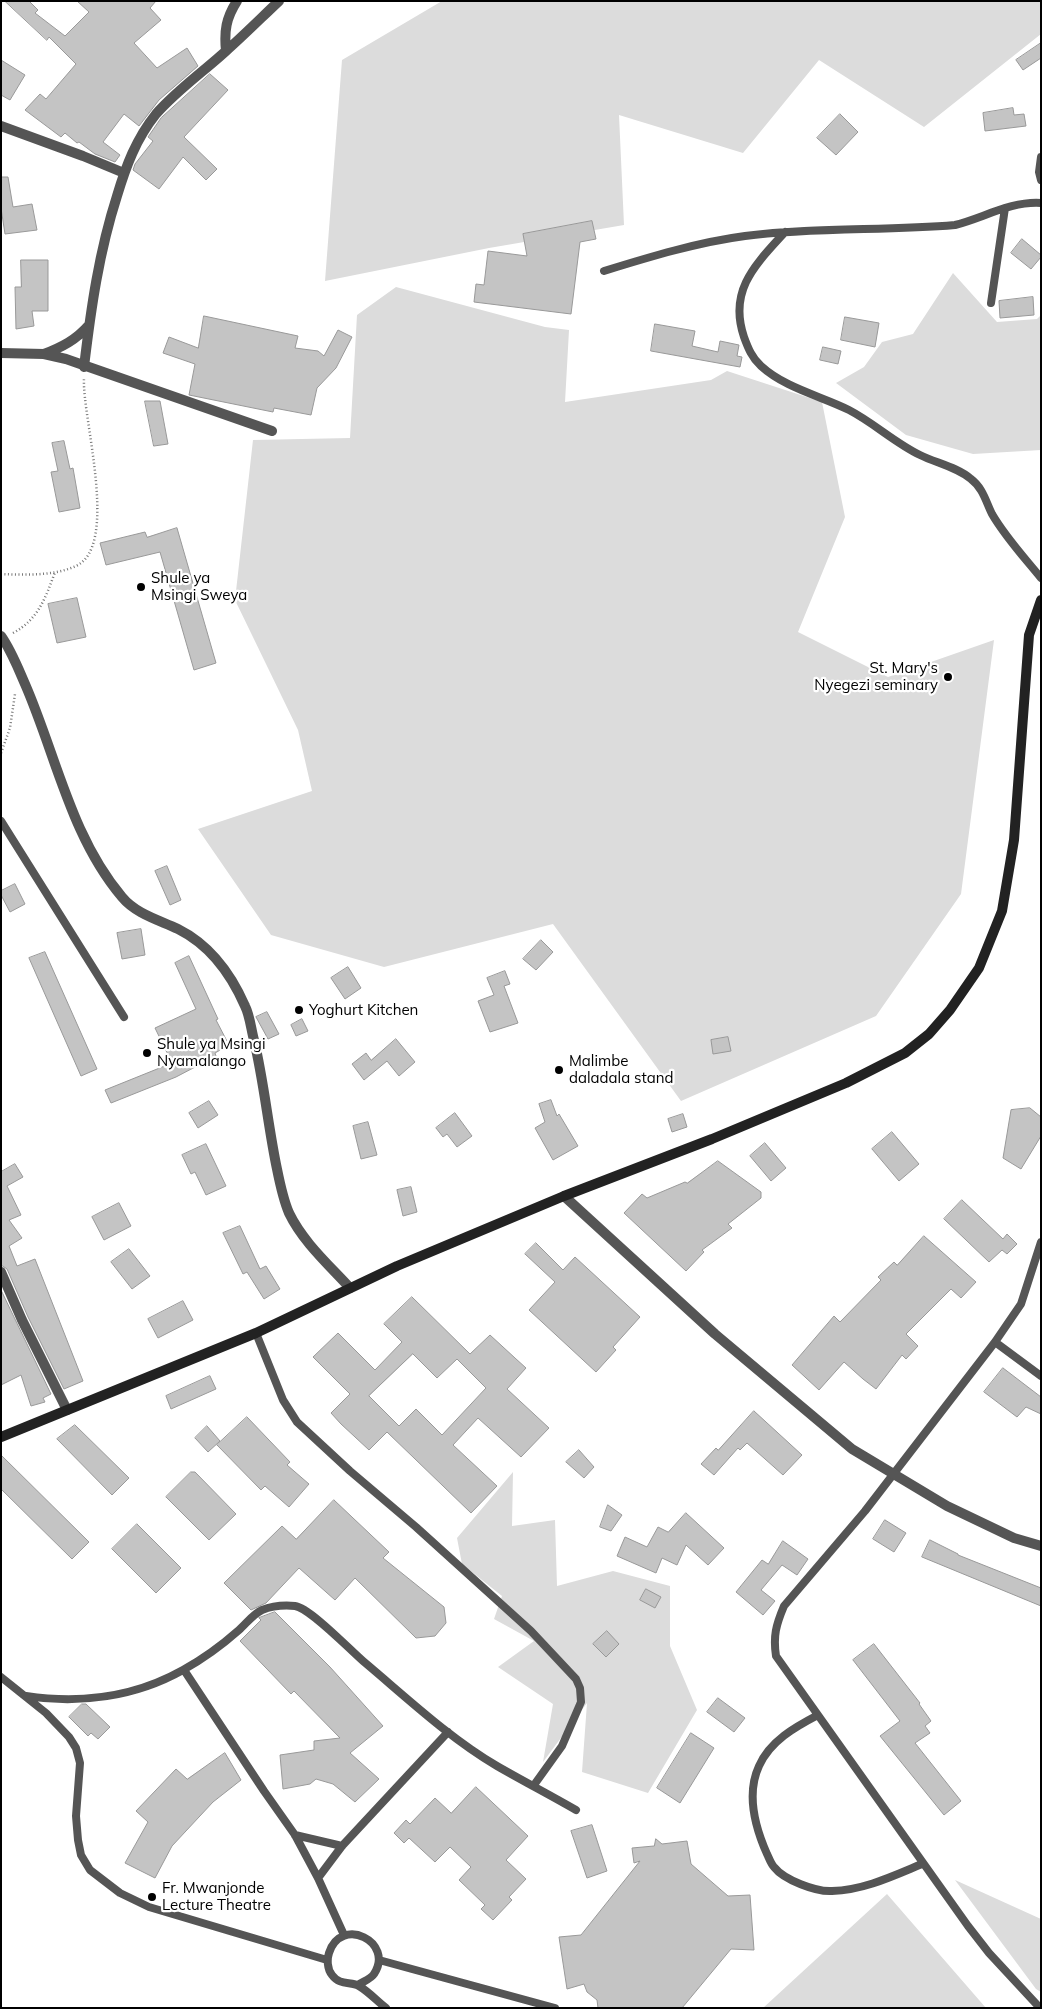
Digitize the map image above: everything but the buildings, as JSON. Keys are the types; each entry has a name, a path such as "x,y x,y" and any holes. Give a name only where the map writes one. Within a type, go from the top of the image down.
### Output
{"main road":[{"path":"1,1437 256,1333 397,1266 564,1196 712,1139 846,1083 905,1053 929,1034 950,1010 979,968 1002,911 1014,840 1030,636 1041,600"}],"street":[{"path":"226,51 225,25 237,1"},
{"path":"84,367 101,250 124,173 136,143 156,114 188,82 226,51 279,1"},
{"path":"1,126 34,137 124,173"},
{"path":"44,354 62,347 78,337 89,325"},
{"path":"1,353 44,354 66,359 84,367 272,431"},
{"path":"2,637 36,710 73,813 86,842 107,879 124,900 145,915 179,930 204,945 232,981 246,1008 257,1055 273,1152 289,1214 315,1251 350,1288"},
{"path":"564,1196 715,1334 852,1449 947,1506 1014,1538 1041,1546"},
{"path":"1,1272 66,1410"}],"lane":[{"path":"1041,157 1039,172 1041,180"},
{"path":"604,271 654,255 743,236 786,232 955,225 1005,208 1029,202 1041,203"},
{"path":"991,303 1005,208"},
{"path":"786,232 761,258 745,282 741,292 738,308 741,328 748,350 761,366 783,380 850,411 918,455 951,468 971,479 985,496 992,513 1010,541 1041,578"},
{"path":"1,821 124,1017"},
{"path":"1040,2008 989,1953 922,1864 776,1656 774,1639 777,1623 784,1606 865,1511 995,1342 1021,1304 1041,1242"},
{"path":"256,1333 283,1400 297,1422 531,1631 576,1679 580,1688 581,1702 562,1746 534,1785"},
{"path":"995,1342 1041,1376"},
{"path":"26,1696 53,1700 83,1700 116,1695 158,1682 184,1670 213,1651 260,1611 279,1606 298,1607 320,1622 344,1646 448,1732 496,1766 534,1785 576,1810"},
{"path":"184,1670 295,1835 318,1878 344,1935"},
{"path":"2,1678 46,1713 69,1737 76,1748 80,1763 76,1816 78,1840 81,1855 90,1870 120,1893 149,1906 327,1960"},
{"path":"818,1715 791,1729 773,1746 759,1766 754,1786 753,1811 758,1835 774,1868 803,1887 831,1891 875,1883 922,1864"},
{"path":"318,1878 342,1846 448,1732"},
{"path":"295,1835 342,1846"},
{"path":"344,1935 361,1935 374,1944 379,1960 373,1975 358,1985 344,1984 332,1975 327,1960 332,1945 344,1935"},
{"path":"379,1960 555,2008"},
{"path":"358,1985 379,2005 386,2008"}],"path":[{"path":"1,574 55,572 78,565 90,552 95,534 98,503 96,469 84,401 84,367"},
{"path":"2,637 21,629 37,614 48,594 55,572"},
{"path":"1,753 10,728 15,693"}],"shaded area":[{"path":"442,1 1041,1 1041,34 924,127 819,60 743,153 619,115 624,225 489,248 325,281 342,60"},
{"path":"953,273 997,322 1037,319 1041,315 1041,450 973,454 906,435 836,383 864,367 882,342 913,334"},
{"path":"396,287 545,327 569,330 565,402 711,380 727,371 822,402 845,517 798,632 888,677 994,640 961,894 876,1016 681,1101 553,924 384,967 271,935 198,829 312,791 298,730 235,600 253,440 350,438 357,315"},
{"path":"513,1472 512,1526 555,1520 557,1586 613,1571 670,1586 670,1646 697,1710 648,1793 582,1772 587,1703 543,1762 553,1704 498,1667 534,1641 494,1619 502,1596 462,1564 457,1538"},
{"path":"955,1880 1041,1919 1041,1992 1036,1989"},
{"path":"887,1894 986,2008 763,2008"}],"place":[{"name":"Shule ya Msingi Sweya","path":"141,587"},
{"name":"St. Mary's Nyegezi seminary","path":"948,677"},
{"name":"Yoghurt Kitchen","path":"299,1010"},
{"name":"Shule ya Msingi Nyamalango","path":"147,1053"},
{"name":"Malimbe daladala stand","path":"559,1070"},
{"name":"Fr. Mwanjonde Lecture Theatre","path":"152,1897"}]}
